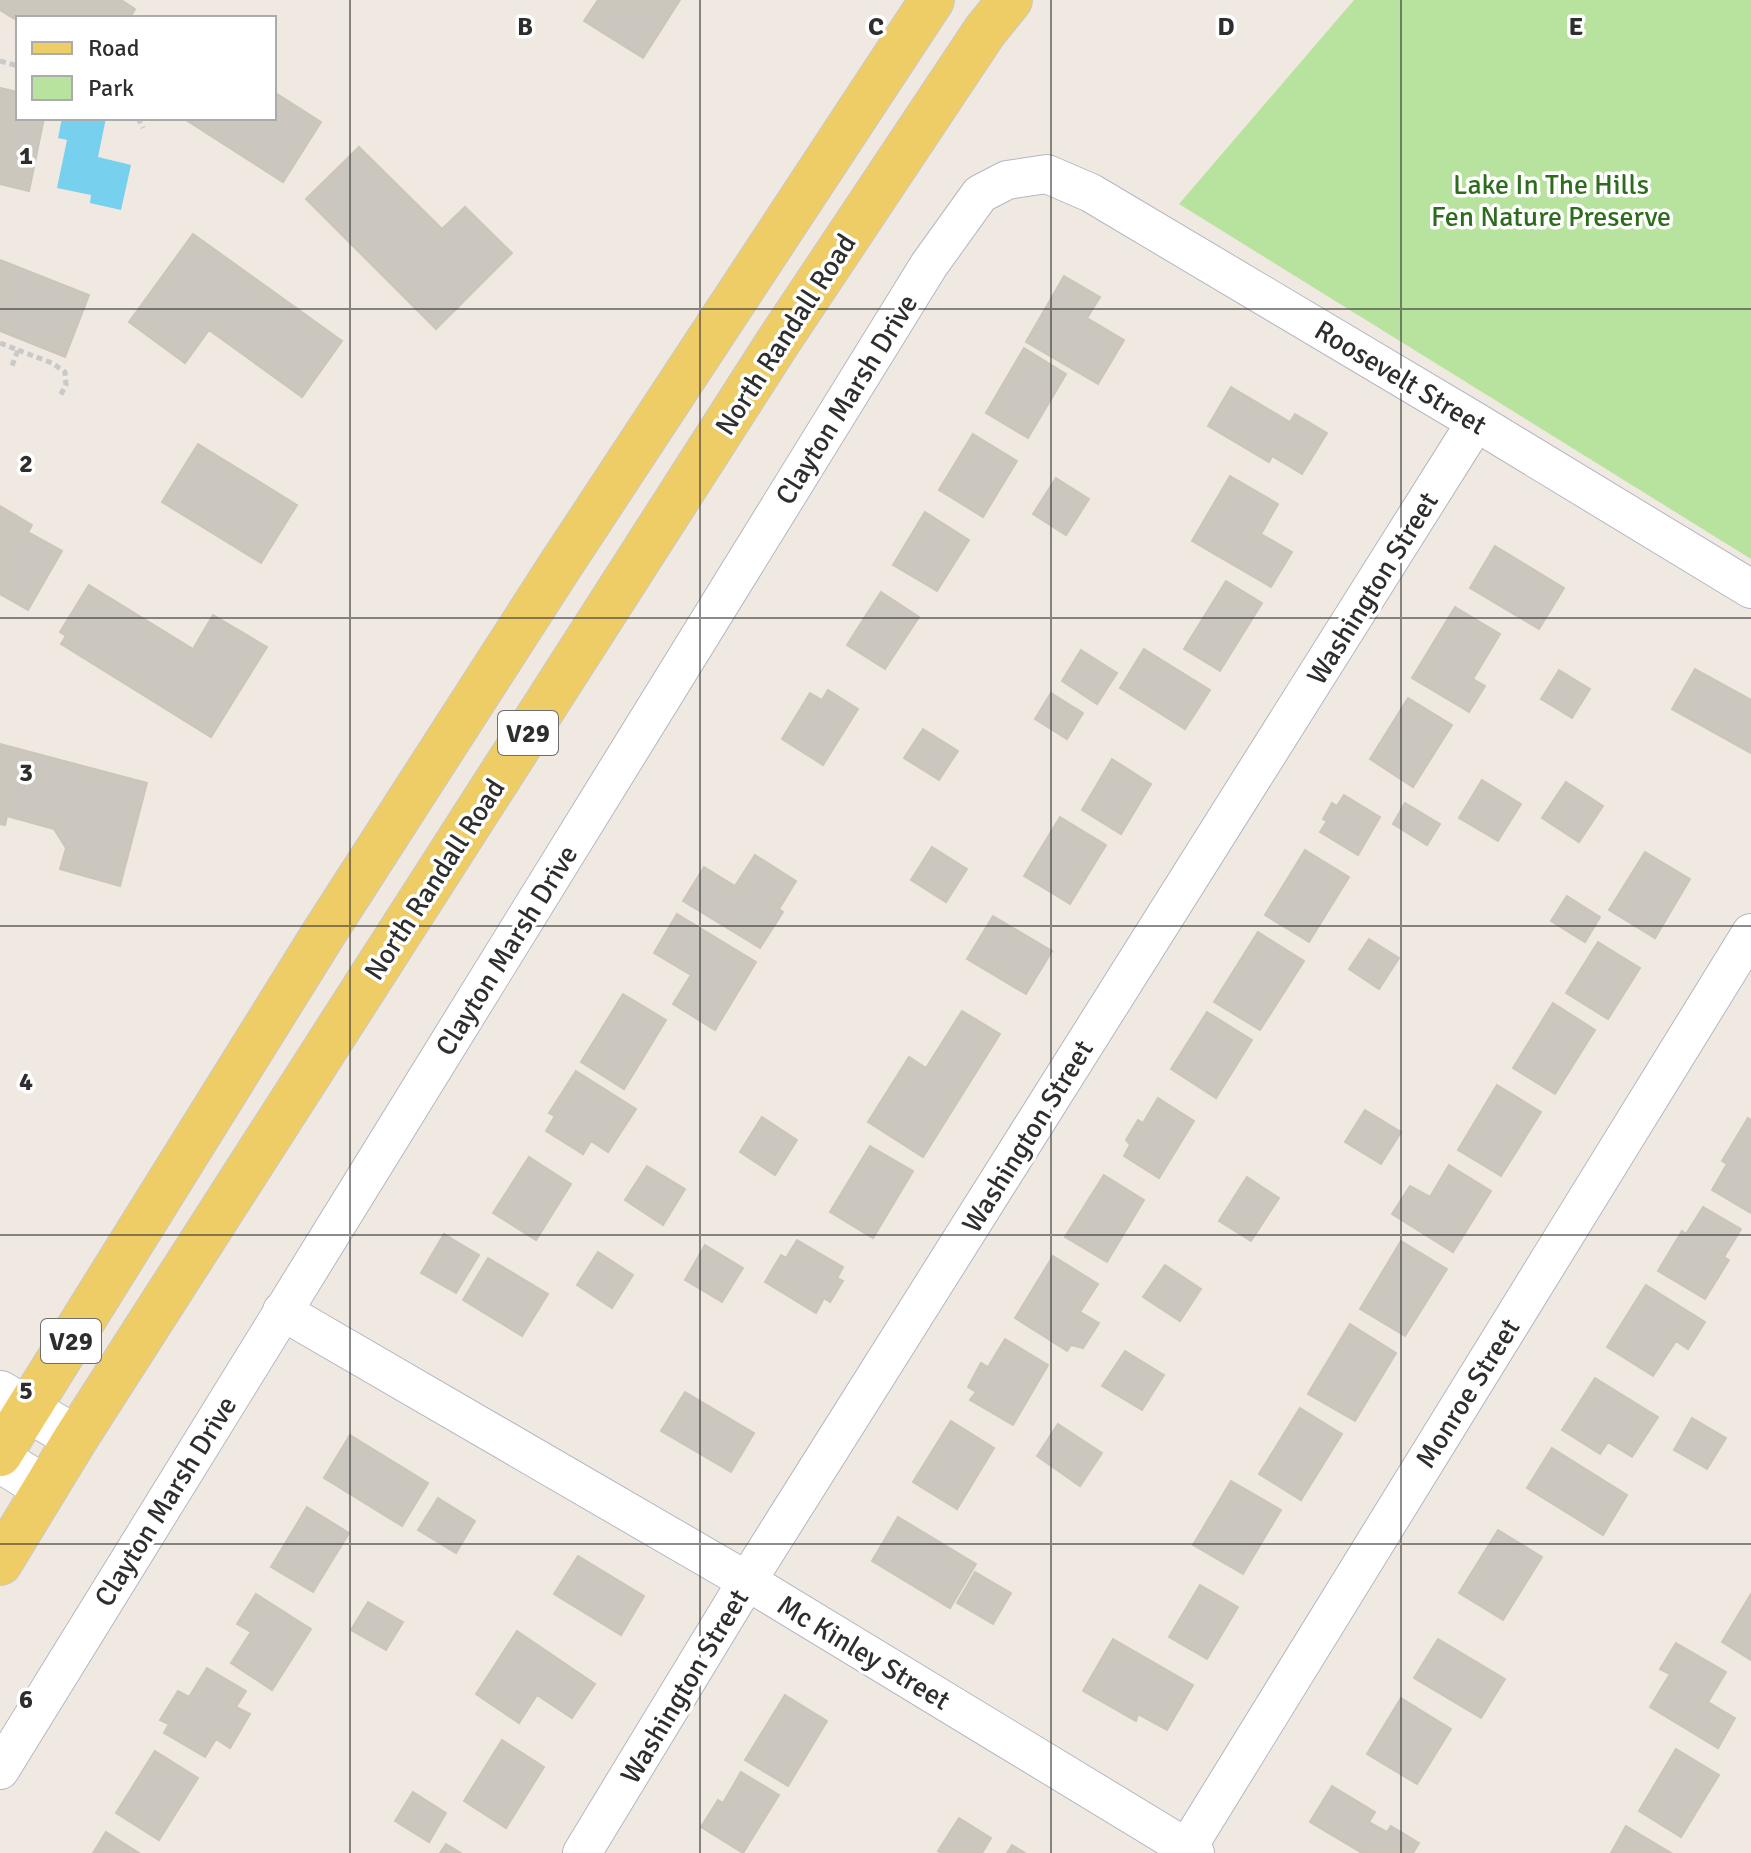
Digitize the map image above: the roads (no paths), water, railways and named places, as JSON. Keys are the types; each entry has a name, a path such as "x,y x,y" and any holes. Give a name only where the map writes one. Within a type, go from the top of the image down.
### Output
{"main road":[{"name":"V29","path":"0,1457 14,1401 324,933 558,569 932,0"},
{"name":"North Randall Road","path":"0,1563 76,1438 770,355 969,56 1010,0"}],"street":[{"name":"Roosevelt Street","path":"1047,174 1091,193 1751,589"},
{"name":"Clayton Marsh Drive","path":"0,1770 929,265 980,194 1007,180 1047,174"},
{"name":"Washington Street","path":"582,1853 747,1581 1476,422"},
{"name":"Monroe Street","path":"1189,1851 1751,933"},
{"name":"Mc Kinley Street","path":"282,1311 747,1581 1189,1851"},
{"path":"14,1401 76,1438"},
{"path":"0,1457 45,1488"}],"water":[{"path":"62,120 106,120 98,157 131,165 121,210 90,203 91,195 57,188 67,140 58,138"}],"park label":[{"name":"Lake In The Hills Fen Nature Preserve","path":"1551,200"}]}
